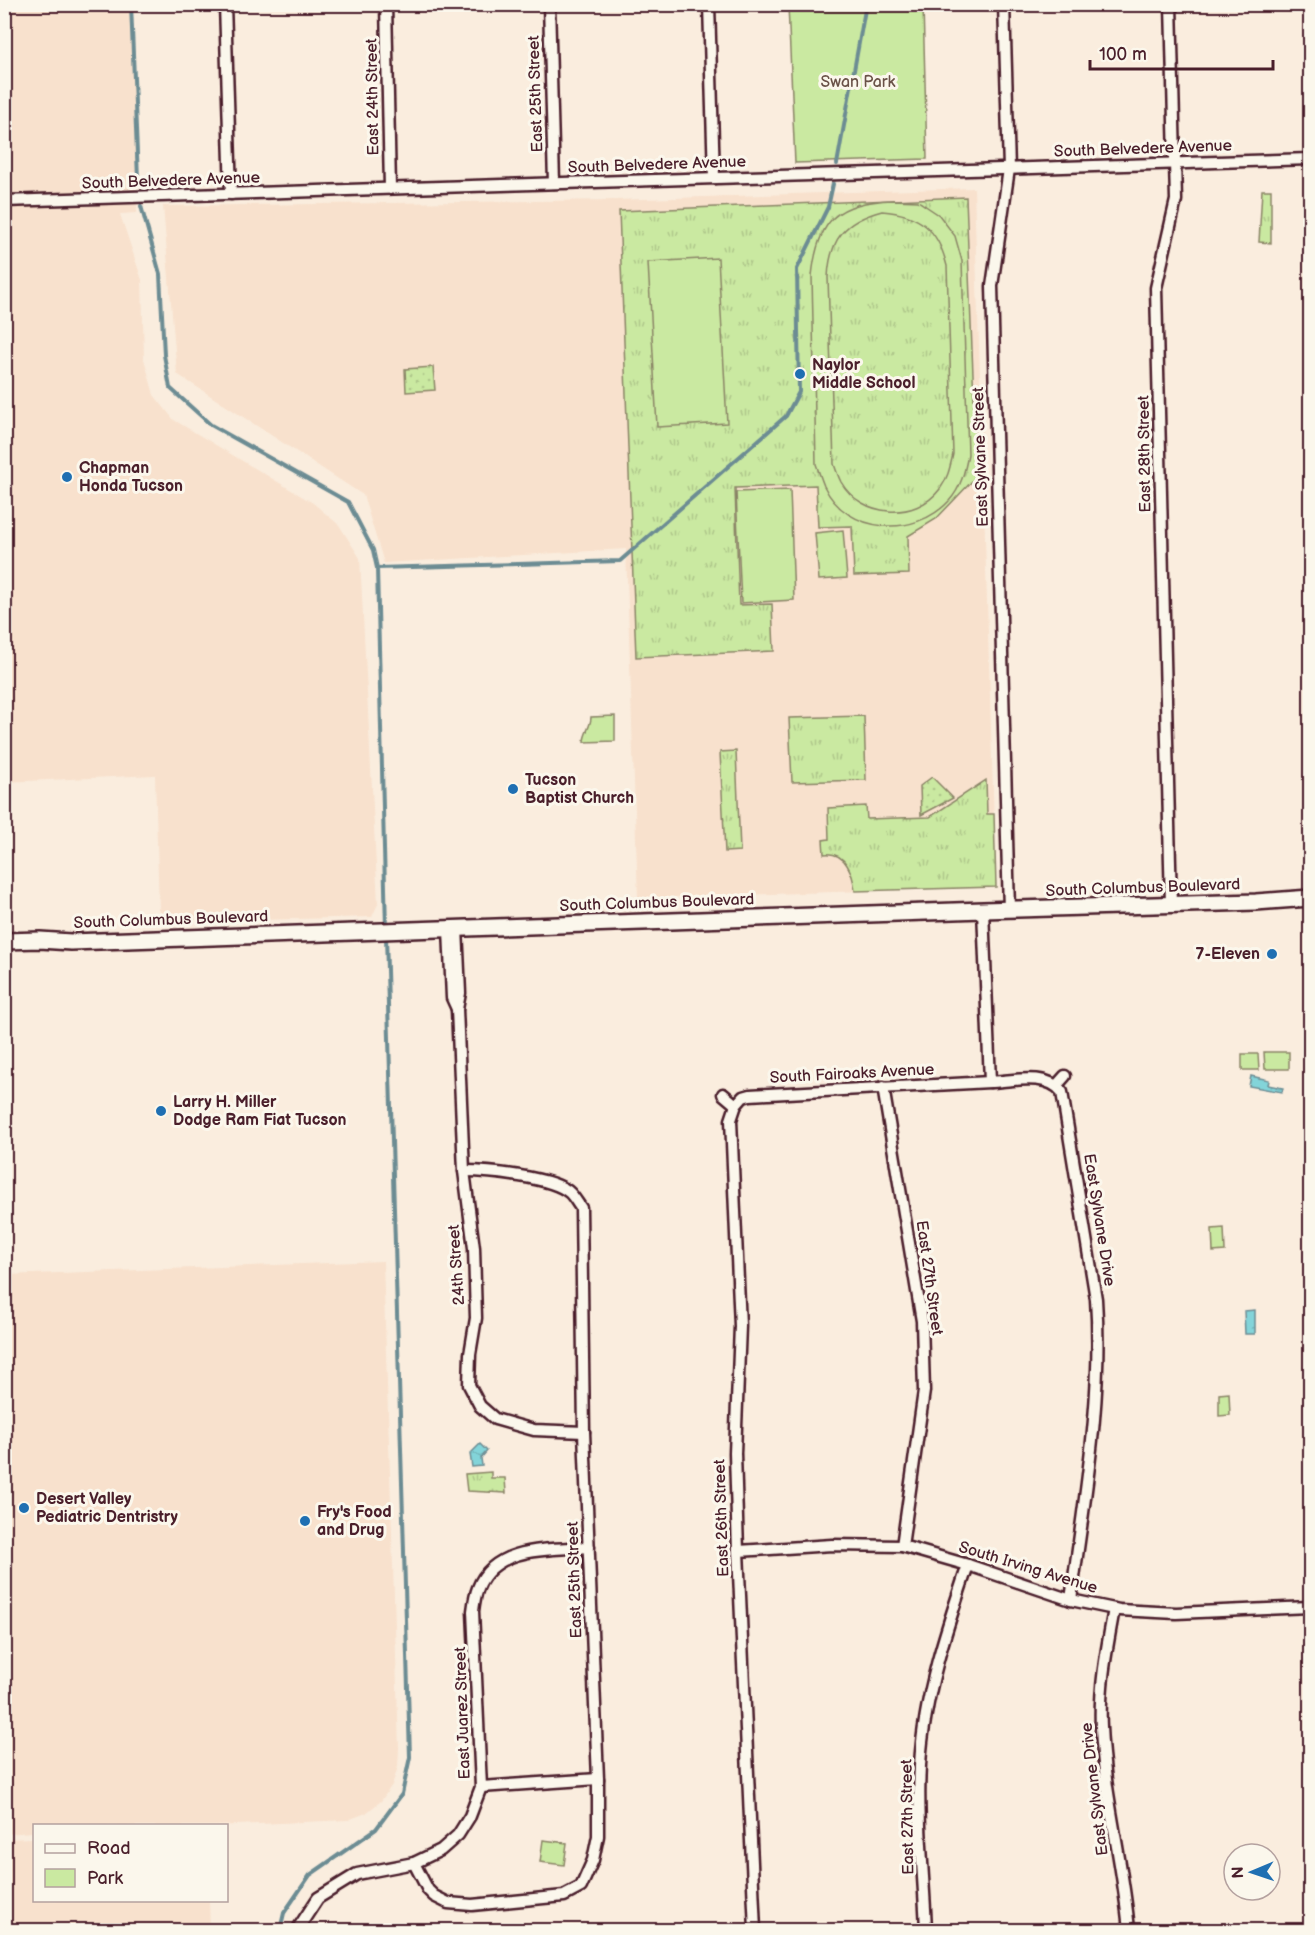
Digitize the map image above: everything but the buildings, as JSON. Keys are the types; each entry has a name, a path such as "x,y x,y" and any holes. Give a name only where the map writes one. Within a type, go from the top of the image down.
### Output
{"street":[{"path":"225,4 231,194"},
{"name":"East 24th Street","path":"386,4 390,188"},
{"name":"East 25th Street","path":"549,4 554,183"},
{"path":"709,4 714,178"},
{"name":"East Sylvane Street","path":"1004,4 1009,169 992,286 1009,910"},
{"name":"East 28th Street","path":"1171,4 1176,200 1156,288 1172,905"},
{"name":"South Belvedere Avenue","path":"4,201 1311,159"},
{"name":"South Columbus Boulevard","path":"4,941 71,942 1172,905 1311,898"},
{"path":"983,910 990,1082 1041,1080 1057,1085 1065,1076"},
{"name":"24th Street","path":"453,928 452,998 457,1009 464,1171 474,1248 476,1318 468,1371 469,1385 480,1406 495,1419 534,1430 584,1432"},
{"name":"South Fairoaks Avenue","path":"736,1105 743,1097 750,1095 990,1082"},
{"name":"East Sylvane Drive","path":"1057,1085 1064,1100 1096,1299 1098,1330 1096,1407 1071,1600"},
{"name":"East 27th Street","path":"883,1087 922,1321 924,1391 902,1546"},
{"path":"723,1094 736,1105"},
{"name":"East 26th Street","path":"736,1105 731,1120 741,1326 735,1453 755,1930"},
{"name":"East 25th Street","path":"414,1863 428,1890 448,1903 472,1905 564,1896 581,1887 592,1860 598,1836 598,1779 584,1432 581,1209 569,1191 545,1182 488,1171 464,1171"},
{"name":"South Irving Avenue","path":"738,1551 832,1545 902,1546 968,1565 1071,1600 1114,1609 1176,1613 1311,1607"},
{"name":"East Juarez Street","path":"297,1930 318,1898 357,1874 414,1863 441,1850 458,1835 470,1816 481,1786 473,1611 478,1587 490,1568 510,1556 535,1551 589,1547"},
{"name":"East 27th Street","path":"926,1930 920,1786 924,1730 937,1659 968,1565"},
{"name":"East Sylvane Drive","path":"1114,1609 1102,1688 1101,1725 1106,1780 1129,1930"},
{"path":"481,1786 598,1779"}],"shaded area":[{"path":"4,5 133,5 137,213 120,214 142,280 144,359 154,395 174,420 313,503 339,525 360,558 378,904 372,917 174,922 167,920 159,910 155,775 5,782"},
{"name":"Naylor Middle School","path":"974,188 996,887 638,898 626,549 384,563 363,495 177,374 163,206 615,200"},
{"path":"383,1261 399,1748 398,1767 392,1785 381,1801 366,1813 348,1820 228,1825 33,1824 33,1832 5,1834 5,1275"},
{"path":"33,1838 33,1902 209,1902 210,1930 5,1930 5,1839"}],"green space":[{"name":"Swan Park","path":"788,5 923,5 927,159 795,163"},
{"path":"1262,190 1271,190 1271,243 1259,242"},
{"path":"966,197 977,476 936,519 908,536 909,574 854,576 852,526 818,527 816,485 735,488 739,605 772,604 774,651 636,657 619,211"},
{"path":"918,201 939,215 955,236 962,261 968,454 965,467 959,485 949,501 935,513 918,521 901,525 882,526 865,522 848,514 835,502 824,486 816,464 812,276 815,256 819,240 834,217 844,210 874,202","holes":["882,211 917,220 932,233 947,266 953,454 945,481 940,489 929,500 903,511 889,511 861,502 850,494 841,482 834,464 828,277 829,264 836,242 849,226"]},
{"path":"718,258 727,423 657,427 648,262"},
{"path":"433,367 435,390 406,392 405,369"},
{"path":"790,490 794,600 741,603 736,492"},
{"path":"843,530 847,578 819,580 815,533"},
{"path":"615,716 615,741 584,742 591,717"},
{"path":"864,716 866,780 792,782 789,718"},
{"path":"736,751 740,851 725,852 720,752"},
{"path":"932,777 953,798 921,815 920,786"},
{"path":"986,780 987,814 994,814 996,887 855,891 850,871 843,860 832,854 824,854 823,840 829,839 828,808 866,806 867,819 930,817"},
{"path":"1264,1052 1289,1052 1289,1069 1265,1069"},
{"path":"1242,1054 1258,1054 1259,1070 1242,1070"},
{"path":"1224,1228 1225,1251 1213,1252 1212,1229"},
{"path":"1229,1393 1230,1415 1219,1416 1219,1394"},
{"path":"491,1472 491,1478 505,1478 506,1493 467,1491 465,1474"},
{"path":"543,1840 567,1843 564,1865 540,1862"}],"water":[{"path":"1251,1076 1269,1080 1268,1085 1283,1088 1282,1092 1249,1086"},
{"path":"1255,1310 1255,1334 1245,1334 1244,1311"},
{"path":"480,1444 487,1451 481,1458 482,1466 472,1467 470,1454"}],"waterway":[{"path":"131,4 138,179"},
{"path":"837,164 866,4"},
{"path":"386,928 377,568 620,561 786,416 799,392 797,269 828,207 833,184"},
{"path":"141,206 160,274 164,355 170,388 211,425 348,502 373,550 377,568"},
{"path":"280,1930 284,1913 310,1875 376,1829 402,1794 410,1757 386,936"}],"place":[{"name":"Naylor Middle School","path":"800,374"},
{"name":"Chapman Honda Tucson","path":"67,477"},
{"name":"Tucson Baptist Church","path":"513,789"},
{"name":"7-Eleven","path":"1272,954"},
{"name":"Larry H. Miller Dodge Ram Fiat Tucson","path":"161,1111"},
{"name":"Desert Valley Pediatric Dentristry","path":"24,1508"},
{"name":"Fry's Food and Drug","path":"305,1521"}]}
